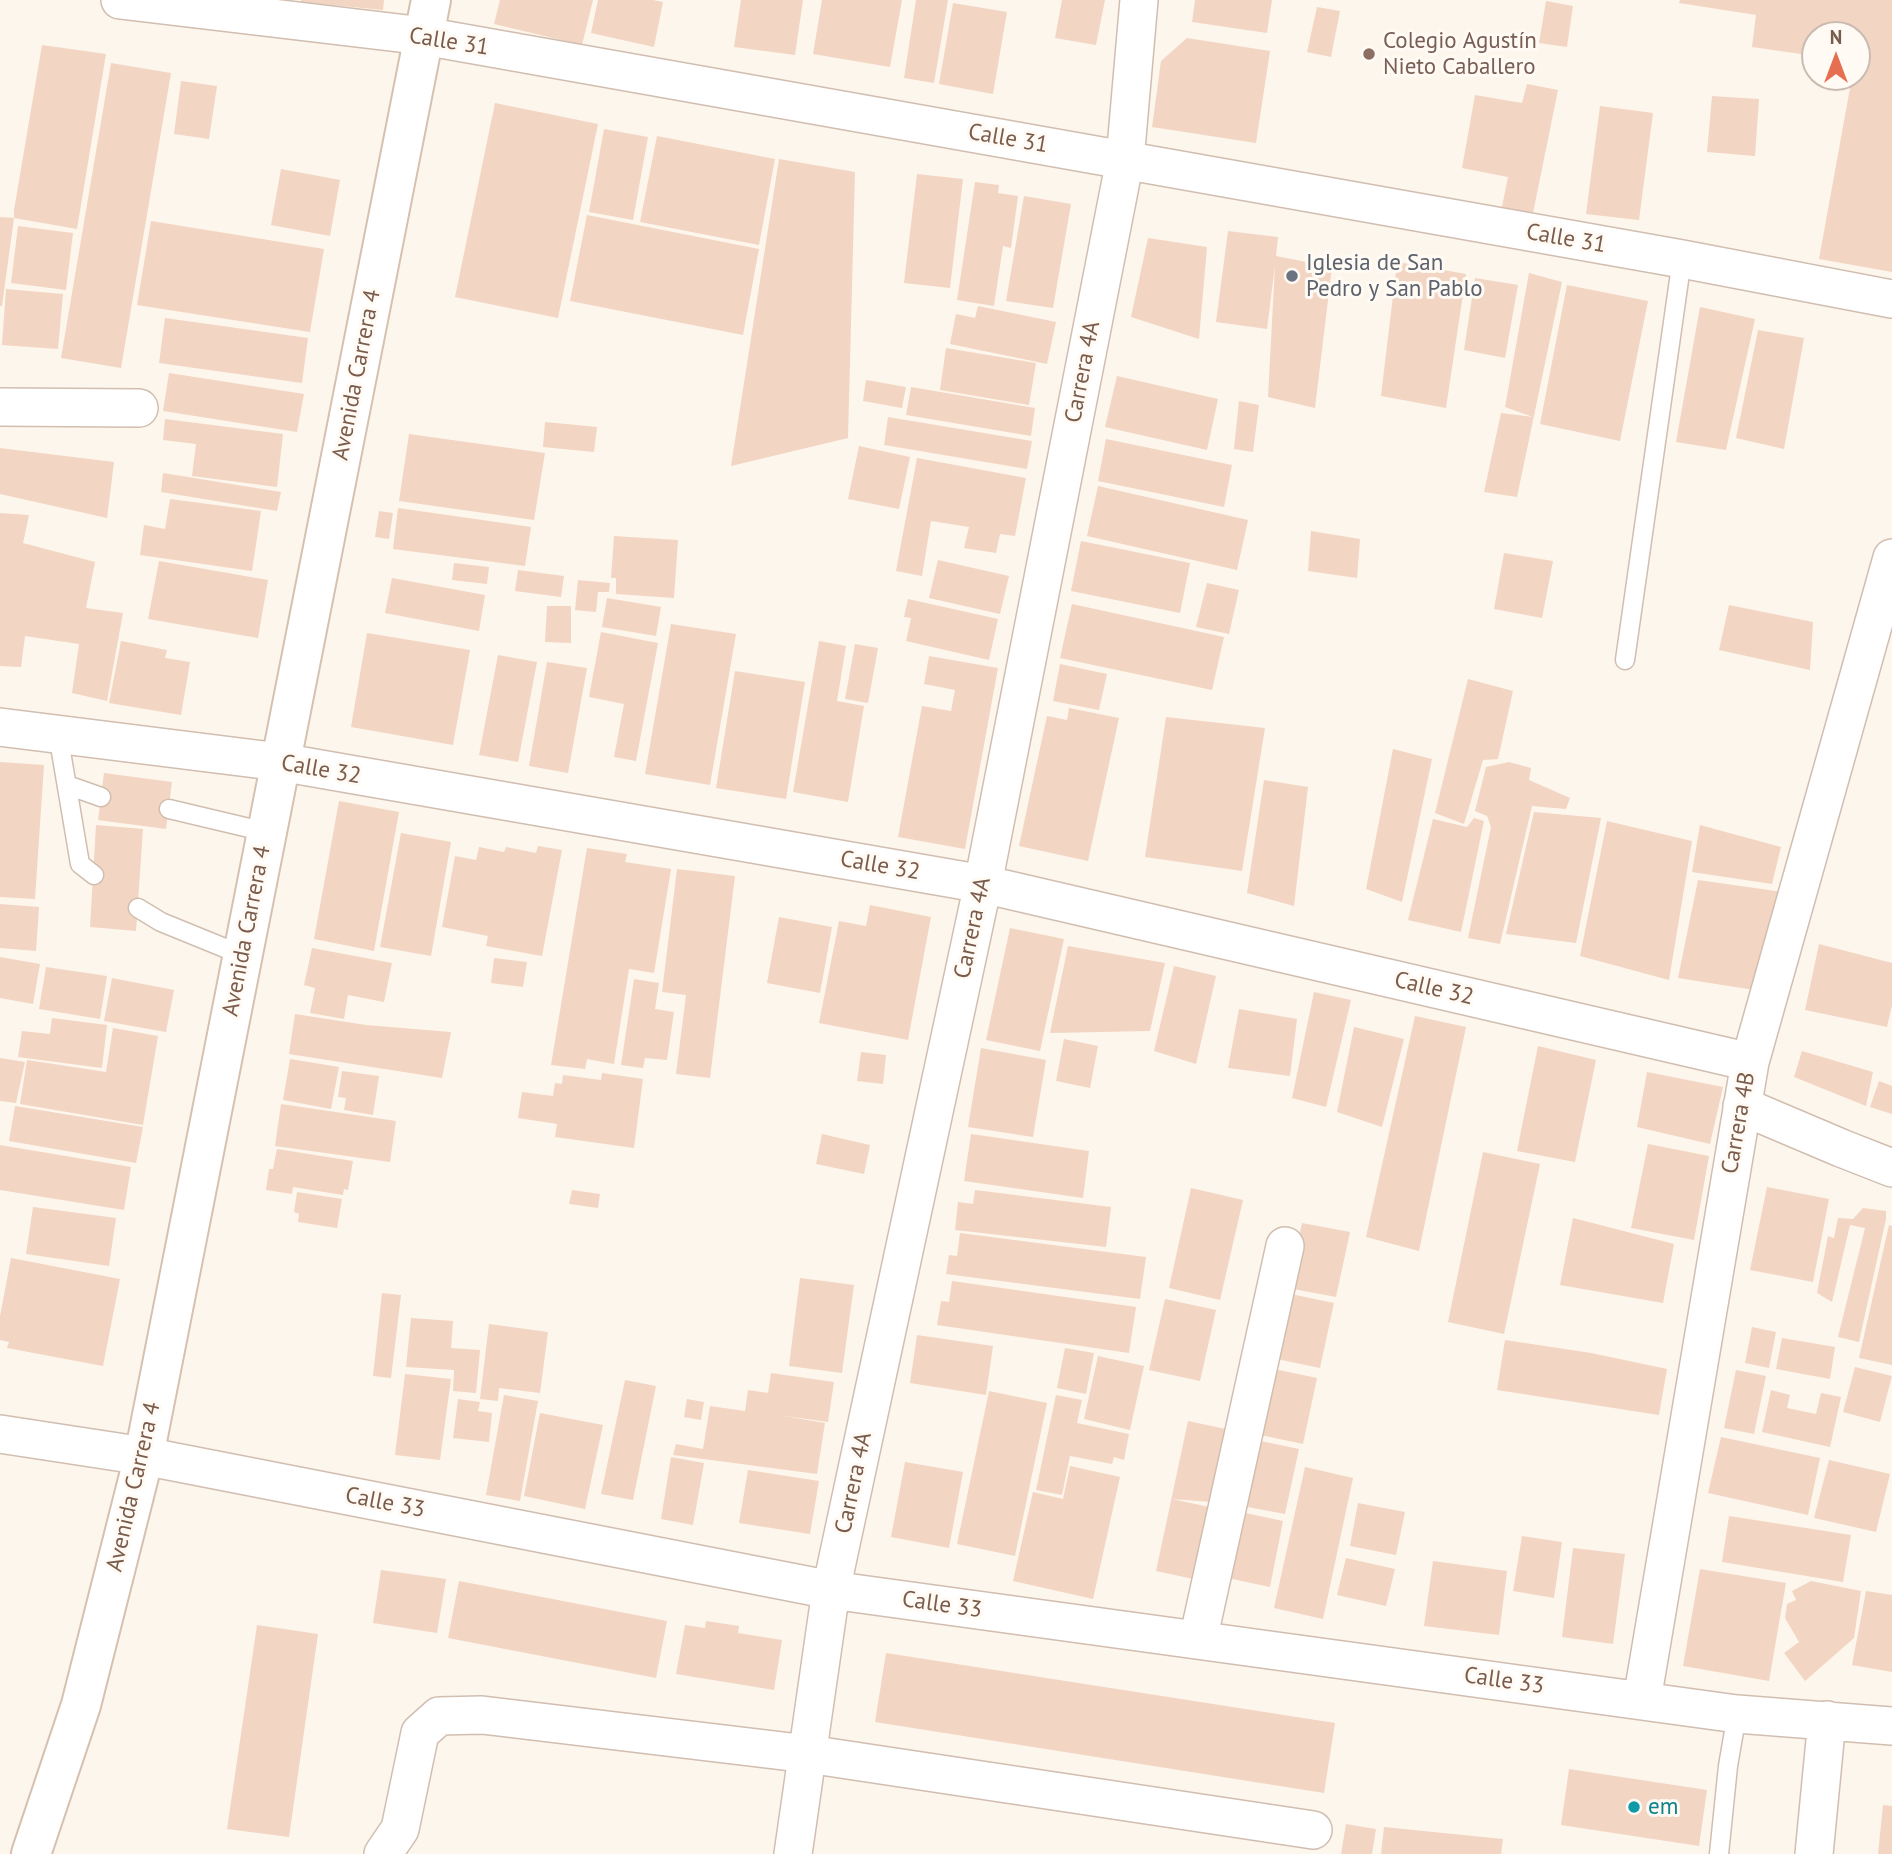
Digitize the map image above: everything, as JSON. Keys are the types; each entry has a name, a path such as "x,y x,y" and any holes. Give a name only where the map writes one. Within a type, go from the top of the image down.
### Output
{"main road":[{"name":"Avenida Carrera 4","path":"30,1854 81,1704 144,1456 427,18"}],"street":[{"name":"Calle 31","path":"120,0 427,18 1125,160 1892,299"},
{"name":"Carrera 4A","path":"793,1854 831,1590 983,884 1125,160 1139,0"},
{"path":"0,407 139,408"},
{"name":"Carrera 4B","path":"1642,1700 1749,1062 1892,558"},
{"name":"Calle 32","path":"0,727 280,762 983,884 1749,1062"},
{"path":"1742,1107 1892,1168"},
{"path":"1198,1640 1286,1246"},
{"name":"Calle 33","path":"0,1434 144,1456 831,1590 1737,1714 1892,1726"},
{"path":"383,1854 400,1829 419,1732 439,1716 482,1715 808,1754 1313,1830"},
{"path":"1814,1854 1827,1720"}],"lane":[{"path":"1625,660 1682,259"},
{"path":"58,734 80,864 94,875"},
{"path":"67,785 100,797"},
{"path":"169,809 266,832"},
{"path":"138,908 161,922 242,955"},
{"path":"1718,1854 1737,1714"}],"building":[{"path":"301,0 384,0 383,10"},
{"path":"500,0 593,0 582,45 494,24"},
{"path":"598,0 663,2 654,47 591,33"},
{"path":"741,0 803,0 795,55 734,47"},
{"path":"822,0 902,0 890,67 813,54"},
{"path":"916,0 948,0 934,83 904,78"},
{"path":"1062,0 1105,0 1096,45 1055,38"},
{"path":"1195,0 1272,0 1267,33 1192,22"},
{"path":"1680,0 1892,0 1892,272 1819,259 1849,91 1871,91 1871,21 1801,21 1801,54 1752,47 1756,15 1679,3"},
{"path":"1546,1 1573,6 1567,47 1539,43"},
{"path":"953,3 1007,12 993,94 939,84"},
{"path":"1317,7 1340,11 1331,57 1307,52"},
{"path":"1187,38 1270,51 1256,143 1152,127 1161,61"},
{"path":"42,45 106,54 77,229 14,218"},
{"path":"111,63 171,73 121,368 61,358"},
{"path":"181,81 217,86 209,139 174,134"},
{"path":"1527,84 1558,90 1533,213 1502,207 1508,177 1462,168 1475,95 1522,103"},
{"path":"1712,96 1759,99 1755,156 1707,152"},
{"path":"495,103 598,124 558,318 455,297"},
{"path":"1600,106 1653,113 1639,220 1586,214"},
{"path":"604,129 648,137 633,220 589,212"},
{"path":"657,136 775,159 759,245 640,222"},
{"path":"779,159 855,172 848,438 731,466"},
{"path":"281,169 340,180 330,236 271,225"},
{"path":"917,174 963,179 950,288 904,283"},
{"path":"975,182 999,185 998,193 1018,196 1011,248 1003,246 994,306 957,300"},
{"path":"1024,196 1071,204 1053,308 1006,301"},
{"path":"587,215 759,249 743,335 570,301"},
{"path":"0,217 14,218 2,306 0,306"},
{"path":"151,221 324,249 310,332 137,305"},
{"path":"18,226 73,233 66,290 11,283"},
{"path":"1228,231 1278,237 1276,256 1332,267 1315,408 1268,397 1275,265 1267,329 1216,322"},
{"path":"1148,238 1207,247 1199,339 1131,317"},
{"path":"1397,262 1466,274 1446,408 1381,396"},
{"path":"1529,273 1562,282 1517,497 1484,492 1501,413 1533,417 1505,407"},
{"path":"1475,278 1518,285 1505,358 1464,350"},
{"path":"1567,285 1648,301 1620,441 1540,424"},
{"path":"6,289 63,294 58,349 2,345"},
{"path":"978,306 1056,322 1047,364 950,344 956,314 975,318"},
{"path":"1700,307 1755,319 1726,450 1676,442"},
{"path":"165,318 308,338 302,383 159,363"},
{"path":"1758,330 1804,338 1784,449 1736,438"},
{"path":"946,348 1036,363 1029,405 940,390"},
{"path":"169,373 304,394 297,432 163,411"},
{"path":"1117,376 1218,399 1207,450 1105,427"},
{"path":"866,380 906,387 902,408 863,401"},
{"path":"911,387 1035,408 1031,436 906,415"},
{"path":"1239,401 1259,405 1253,452 1234,449"},
{"path":"888,417 1032,441 1027,469 884,445"},
{"path":"165,419 283,434 277,487 192,476 196,444 163,440"},
{"path":"545,422 597,427 594,452 543,447"},
{"path":"409,434 545,453 534,520 399,501"},
{"path":"1106,439 1232,465 1224,507 1098,481"},
{"path":"859,446 910,457 899,509 848,499"},
{"path":"0,448 114,462 107,518 0,494"},
{"path":"917,458 1026,478 1015,536 1000,534 996,553 964,548 969,527 931,521 922,576 896,571"},
{"path":"163,473 281,492 277,511 161,492"},
{"path":"1098,486 1248,520 1237,570 1087,536"},
{"path":"170,499 261,511 252,571 140,555 144,525 165,529"},
{"path":"398,508 531,527 525,566 393,549"},
{"path":"379,511 393,513 389,539 375,537"},
{"path":"0,513 29,515 23,543 95,562 86,608 123,613 107,701 72,693 79,644 25,636 21,667 0,666"},
{"path":"1311,531 1360,539 1357,578 1308,571"},
{"path":"614,536 678,540 674,598 616,594 616,578 611,578"},
{"path":"1081,541 1190,563 1180,613 1071,591"},
{"path":"1504,553 1553,561 1542,618 1494,609"},
{"path":"938,560 1009,576 1000,614 929,598"},
{"path":"159,561 268,580 258,638 148,619"},
{"path":"454,563 489,567 487,584 452,580"},
{"path":"518,570 564,576 561,597 515,591"},
{"path":"392,578 485,595 479,631 385,613"},
{"path":"578,580 610,583 609,592 598,592 596,612 575,610"},
{"path":"1207,583 1239,590 1229,634 1196,627"},
{"path":"607,598 661,607 656,636 602,627"},
{"path":"908,599 998,619 989,660 906,641 911,618 904,617"},
{"path":"1072,604 1224,637 1212,690 1060,658"},
{"path":"1729,605 1813,622 1810,670 1719,650"},
{"path":"547,606 571,606 571,643 545,642"},
{"path":"671,624 736,634 710,785 645,774"},
{"path":"601,632 658,643 636,761 614,757 624,704 589,697"},
{"path":"367,633 470,650 453,745 351,727"},
{"path":"121,641 167,650 165,658 190,662 181,715 109,703"},
{"path":"819,641 846,646 837,701 864,706 848,802 793,792"},
{"path":"855,644 878,648 868,703 845,699"},
{"path":"498,655 537,662 518,762 479,755"},
{"path":"929,656 998,668 965,849 898,837 922,706 951,711 955,690 924,684"},
{"path":"547,662 587,668 568,773 529,766"},
{"path":"1060,664 1107,674 1099,710 1053,701"},
{"path":"735,671 805,682 786,799 716,788"},
{"path":"1468,679 1513,691 1498,759 1483,760 1464,824 1435,813"},
{"path":"1069,708 1119,718 1088,861 1019,846 1047,716 1067,720"},
{"path":"1166,717 1265,728 1242,871 1145,857"},
{"path":"1393,749 1432,759 1402,902 1366,889"},
{"path":"0,762 44,765 35,899 0,897"},
{"path":"1509,762 1531,768 1529,780 1570,798 1566,809 1532,806 1500,944 1468,938 1491,827 1487,816 1475,811 1486,767"},
{"path":"104,773 172,782 166,829 98,820"},
{"path":"1264,780 1308,787 1294,906 1247,893"},
{"path":"339,801 399,812 374,951 314,939"},
{"path":"1534,812 1601,818 1576,943 1506,934"},
{"path":"1474,818 1484,821 1461,932 1408,920 1433,819 1467,827"},
{"path":"1607,821 1692,841 1669,980 1580,956"},
{"path":"96,825 143,829 136,931 90,927"},
{"path":"1700,825 1781,847 1772,884 1692,872"},
{"path":"401,833 451,842 431,956 380,947"},
{"path":"538,846 562,850 542,956 486,946 488,936 442,927 455,856 476,860 479,847 504,852 506,847 536,853"},
{"path":"587,848 627,854 625,862 671,869 654,973 629,969 614,1064 587,1059 585,1069 551,1065"},
{"path":"677,869 735,876 710,1078 676,1074 686,995 662,992"},
{"path":"1698,880 1783,892 1767,992 1678,978"},
{"path":"0,904 39,907 36,951 0,948"},
{"path":"870,905 931,917 908,1040 819,1023 839,921 866,926"},
{"path":"779,917 832,927 820,993 767,983"},
{"path":"1010,928 1064,939 1040,1051 986,1040"},
{"path":"1819,944 1892,963 1892,1005 1887,1027 1805,1010"},
{"path":"1068,946 1165,963 1150,1031 1050,1033"},
{"path":"312,948 392,963 384,1002 348,995 344,1019 310,1013 315,988 304,985"},
{"path":"0,957 40,964 33,1004 0,998"},
{"path":"494,958 527,962 523,987 491,983"},
{"path":"1174,966 1216,976 1196,1064 1154,1051"},
{"path":"46,967 107,976 100,1019 39,1009"},
{"path":"112,978 174,990 166,1032 104,1021"},
{"path":"634,979 659,983 655,1009 674,1012 667,1060 645,1058 643,1068 621,1065"},
{"path":"1314,992 1351,1000 1326,1107 1292,1098"},
{"path":"1239,1009 1297,1019 1290,1076 1228,1068"},
{"path":"295,1014 366,1025 451,1032 442,1078 289,1054"},
{"path":"1415,1016 1466,1027 1419,1251 1366,1237"},
{"path":"52,1018 107,1025 102,1068 18,1057 22,1031 50,1034"},
{"path":"1354,1027 1404,1039 1382,1127 1337,1112"},
{"path":"113,1028 158,1036 143,1125 20,1104 27,1060 106,1072"},
{"path":"1064,1039 1098,1046 1090,1088 1056,1081"},
{"path":"1538,1046 1596,1060 1575,1162 1517,1151"},
{"path":"981,1048 1046,1060 1033,1137 968,1127"},
{"path":"1802,1051 1873,1072 1866,1106 1794,1077"},
{"path":"861,1052 886,1055 883,1084 857,1081"},
{"path":"0,1058 25,1062 16,1103 0,1101"},
{"path":"290,1059 339,1067 331,1109 283,1100"},
{"path":"342,1071 379,1076 373,1115 344,1110 346,1098 338,1097"},
{"path":"1647,1072 1723,1087 1710,1144 1637,1127"},
{"path":"602,1073 643,1079 634,1148 555,1137 557,1124 518,1118 522,1092 553,1096 555,1083 562,1084 563,1075 601,1080"},
{"path":"1879,1081 1892,1086 1892,1114 1870,1107"},
{"path":"281,1104 396,1121 390,1162 275,1146"},
{"path":"15,1106 143,1127 136,1163 9,1141"},
{"path":"822,1134 870,1145 864,1174 816,1164"},
{"path":"971,1134 1089,1151 1083,1198 964,1181"},
{"path":"1648,1144 1709,1156 1694,1240 1631,1228"},
{"path":"0,1145 131,1167 124,1210 0,1190"},
{"path":"277,1149 353,1161 348,1190 344,1189 343,1195 293,1187 292,1194 266,1190 269,1169 273,1169"},
{"path":"1483,1152 1540,1164 1504,1334 1448,1322"},
{"path":"1767,1187 1829,1199 1813,1282 1750,1270"},
{"path":"1191,1188 1243,1200 1220,1300 1169,1288"},
{"path":"572,1190 600,1194 598,1208 569,1204"},
{"path":"975,1190 1111,1207 1106,1247 955,1230 958,1202 973,1204"},
{"path":"297,1192 342,1199 337,1228 298,1222 299,1214 294,1212"},
{"path":"33,1207 116,1218 109,1266 26,1254"},
{"path":"1863,1208 1886,1211 1886,1219 1859,1342 1838,1337 1865,1228 1850,1225 1832,1302 1817,1293 1828,1236 1834,1238 1838,1218 1853,1219"},
{"path":"1573,1218 1674,1244 1663,1303 1560,1285"},
{"path":"1302,1223 1350,1232 1336,1297 1288,1288"},
{"path":"1889,1225 1892,1226 1892,1365 1859,1358"},
{"path":"960,1233 1146,1257 1140,1299 946,1274 949,1255 957,1256"},
{"path":"11,1258 120,1279 103,1366 7,1348 9,1342 0,1340 0,1316"},
{"path":"800,1278 854,1285 842,1373 789,1366"},
{"path":"952,1281 1136,1307 1129,1353 937,1325 941,1301 949,1302"},
{"path":"382,1293 401,1295 391,1378 373,1376"},
{"path":"1286,1293 1334,1303 1320,1368 1272,1358"},
{"path":"1165,1299 1216,1310 1200,1381 1149,1370"},
{"path":"411,1318 453,1321 451,1348 480,1350 476,1393 453,1391 454,1370 406,1367"},
{"path":"489,1324 548,1332 540,1393 499,1388 498,1401 480,1399"},
{"path":"1752,1327 1776,1332 1769,1368 1745,1363"},
{"path":"917,1335 993,1346 986,1395 910,1383"},
{"path":"1782,1338 1835,1347 1830,1379 1776,1369"},
{"path":"1505,1340 1591,1353 1667,1369 1659,1415 1497,1390"},
{"path":"1065,1348 1094,1353 1086,1394 1057,1388"},
{"path":"1098,1356 1144,1366 1130,1430 1084,1419"},
{"path":"1855,1367 1892,1376 1880,1422 1843,1412"},
{"path":"1269,1368 1317,1378 1303,1444 1256,1434"},
{"path":"1736,1370 1766,1376 1754,1434 1724,1428"},
{"path":"771,1373 834,1382 828,1422 778,1415 825,1423 817,1474 673,1455 676,1444 703,1449 710,1406 745,1411 748,1390 768,1393"},
{"path":"405,1374 451,1379 440,1460 395,1455"},
{"path":"625,1380 656,1386 633,1500 601,1494"},
{"path":"1771,1390 1790,1395 1787,1408 1816,1414 1821,1393 1841,1397 1830,1447 1762,1432"},
{"path":"989,1391 1047,1403 1015,1556 957,1544"},
{"path":"504,1395 538,1401 520,1501 486,1495"},
{"path":"1056,1395 1082,1400 1077,1423 1129,1434 1124,1460 1114,1457 1112,1464 1070,1456 1062,1495 1036,1490"},
{"path":"458,1399 480,1402 478,1411 492,1413 489,1442 453,1438"},
{"path":"687,1399 704,1402 701,1420 684,1417"},
{"path":"540,1413 603,1425 585,1509 524,1496"},
{"path":"1188,1421 1240,1432 1224,1503 1172,1499 1223,1510 1207,1582 1156,1571"},
{"path":"1721,1437 1820,1458 1808,1515 1708,1493"},
{"path":"1251,1439 1299,1449 1285,1514 1237,1505"},
{"path":"671,1457 704,1463 693,1525 661,1519"},
{"path":"1829,1460 1890,1474 1876,1532 1814,1518"},
{"path":"905,1462 963,1472 949,1548 891,1537"},
{"path":"1070,1466 1120,1477 1093,1599 1013,1581 1033,1492 1063,1499"},
{"path":"1305,1467 1353,1478 1323,1619 1274,1608"},
{"path":"748,1470 819,1481 810,1534 739,1523"},
{"path":"1358,1503 1405,1512 1396,1555 1350,1546"},
{"path":"1236,1511 1283,1521 1270,1587 1223,1577"},
{"path":"1729,1516 1851,1535 1843,1582 1722,1562"},
{"path":"1522,1536 1562,1542 1554,1598 1513,1591"},
{"path":"1573,1548 1625,1554 1613,1644 1562,1637"},
{"path":"1346,1558 1395,1569 1386,1606 1337,1595"},
{"path":"1433,1561 1507,1571 1499,1635 1424,1626"},
{"path":"1700,1569 1786,1583 1769,1681 1683,1666"},
{"path":"381,1570 446,1579 437,1633 373,1623"},
{"path":"459,1581 667,1621 656,1678 448,1638"},
{"path":"1811,1581 1861,1591 1854,1638 1805,1681 1784,1653 1799,1642 1785,1618 1787,1604 1796,1600 1792,1591"},
{"path":"1866,1591 1892,1595 1892,1672 1852,1665"},
{"path":"706,1621 739,1626 738,1633 782,1640 774,1690 676,1674 685,1625 705,1628"},
{"path":"257,1625 318,1634 289,1837 227,1829"},
{"path":"886,1653 1335,1723 1324,1793 875,1722"},
{"name":"em","path":"1569,1769 1707,1790 1699,1846 1561,1825"},
{"path":"1883,1805 1892,1806 1892,1854 1878,1854"},
{"path":"1346,1824 1376,1829 1372,1854 1341,1854"},
{"path":"1384,1827 1503,1839 1501,1854 1381,1854"}],"place":[{"name":"Colegio Agustín Nieto Caballero","path":"1369,54"},
{"name":"Iglesia de San Pedro y San Pablo","path":"1292,276"},
{"name":"em","path":"1634,1807"}]}
